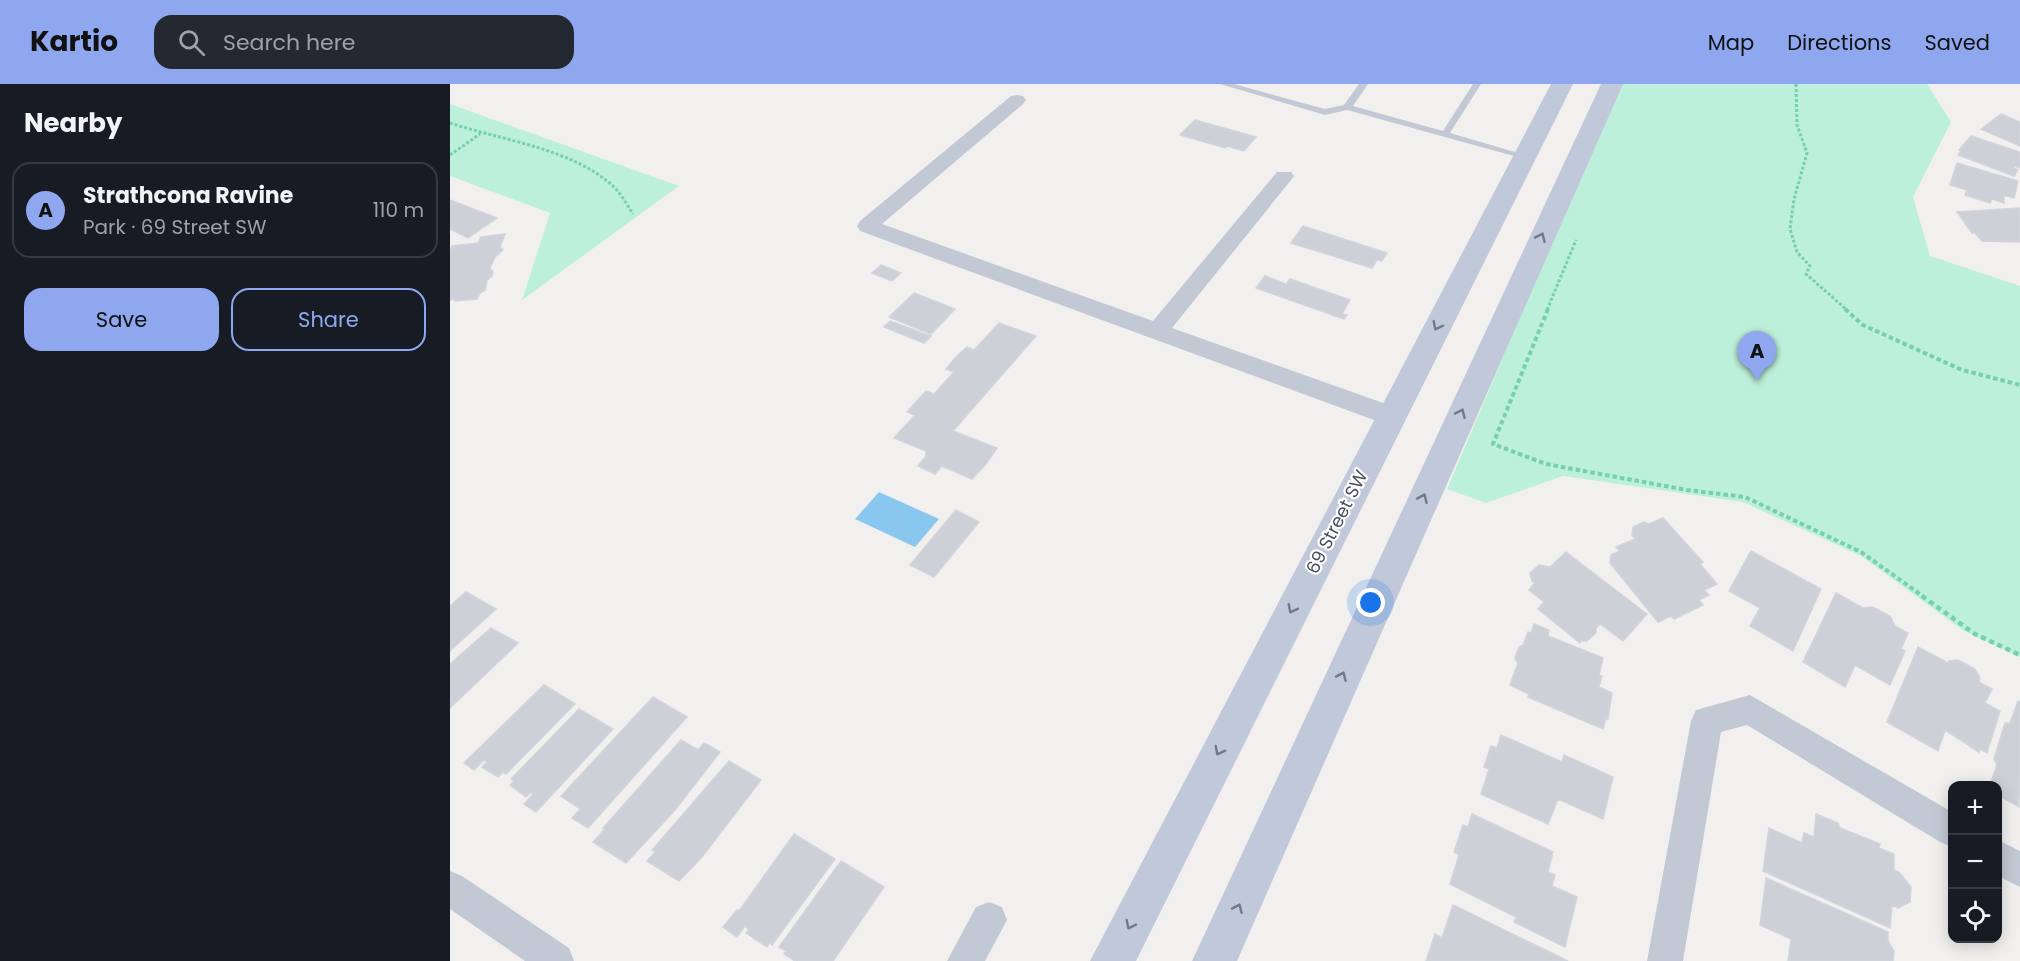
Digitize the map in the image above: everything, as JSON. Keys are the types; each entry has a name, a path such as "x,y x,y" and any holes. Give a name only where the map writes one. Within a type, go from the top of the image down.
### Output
{"main road":[{"name":"69 Street SW","path":"1112,961 1562,84"},
{"path":"1214,961 1612,84"}],"street":[{"path":"1017,100 867,226 1391,416"},
{"path":"1157,331 1284,176"},
{"path":"1665,961 1707,721 1750,710 1948,827"},
{"path":"2002,859 2020,870"},
{"path":"450,888 556,961"},
{"path":"964,961 989,920"}],"lane":[{"path":"1224,84 1325,112 1347,107 1524,156"},
{"path":"1347,107 1364,84"},
{"path":"1445,134 1477,84"}],"path":[{"path":"1796,84 1797,125 1807,153 1794,199 1790,229 1797,252 1810,266 1806,274 1863,325 1962,370 2020,385"},
{"path":"450,123 575,163 613,185 625,199 633,214"},
{"path":"450,155 480,134"},
{"path":"1576,238 1493,444 1546,464 1687,490 1745,497 1861,552 1975,634 2020,655"}],"green space":[{"path":"1623,84 1927,84 1951,122 1913,197 1930,256 2020,286 2020,657 1964,631 1861,556 1743,502 1563,476 1486,503 1447,489 1611,103"},
{"path":"450,104 679,186 522,300 550,213 450,176"}],"water":[{"path":"879,492 939,519 915,547 855,519"}],"building":[{"path":"2001,114 2020,122 2020,146 1981,129"},
{"path":"1195,120 1256,137 1244,151 1180,135"},
{"path":"1971,136 2020,152 2020,168 2015,166 2014,168 2018,170 2014,176 1958,155 1961,151 1959,150"},
{"path":"1957,163 2018,181 2014,198 2004,195 2004,203 1992,199 1990,203 1965,195 1967,190 1950,185"},
{"path":"450,200 497,218 468,238 450,229"},
{"path":"2020,208 2020,242 1982,241 1975,233 1972,233 1957,212"},
{"path":"1303,226 1387,253 1382,261 1377,260 1372,268 1291,243"},
{"path":"505,234 500,247 503,250 495,257 490,268 493,272 487,280 485,290 477,299 450,300 452,246 478,243 481,237"},
{"path":"881,265 901,273 892,281 872,273"},
{"path":"1265,276 1286,284 1290,279 1350,300 1342,314 1347,315 1344,319 1256,288"},
{"path":"914,293 955,309 931,334 889,317"},
{"path":"890,321 931,336 924,343 884,327"},
{"path":"999,323 1036,336 953,431 997,448 972,479 942,466 935,474 918,466 926,456 926,451 894,438 915,415 907,412 926,391 934,394 954,372 946,369 955,358 967,347 974,350"},
{"path":"956,510 979,522 934,577 910,565"},
{"path":"1663,518 1703,562 1700,564 1717,584 1704,590 1709,595 1699,600 1703,605 1674,619 1671,616 1658,622 1610,563 1611,555 1620,551 1616,547 1635,539 1632,535 1633,527"},
{"path":"1751,551 1821,589 1793,651 1750,626 1761,606 1758,607 1729,591"},
{"path":"1566,552 1647,614 1623,641 1600,624 1596,628 1596,633 1587,641 1580,643 1538,609 1544,602 1529,590 1535,583 1530,573 1539,565 1550,567"},
{"path":"466,592 496,609 450,651 450,606"},
{"path":"1836,593 1863,608 1873,607 1890,616 1895,626 1908,633 1901,649 1905,651 1890,685 1855,665 1845,687 1803,662"},
{"path":"1534,624 1549,630 1548,636 1603,658 1599,687 1612,693 1608,719 1606,718 1603,729 1528,697 1529,694 1510,685 1518,663 1515,658 1519,647 1523,645 1528,632 1531,633"},
{"path":"491,628 518,643 450,708 450,664"},
{"path":"1918,647 1948,663 1958,660 1975,669 1980,678 1979,682 1992,689 1985,703 2000,711 1987,753 1980,749 1979,752 1945,730 1938,751 1887,722"},
{"path":"544,685 575,704 506,774 503,772 498,777 482,767 487,762 484,760 474,770 464,763"},
{"path":"653,697 687,717 588,828 572,818 580,809 561,796"},
{"path":"2018,701 2020,702 2019,807 2002,797 2002,781 1992,781 1997,764 1994,759 2005,723 2010,723"},
{"path":"579,709 613,729 536,812 524,804 533,794 531,792 526,797 510,785 514,781 511,779"},
{"path":"1501,735 1562,762 1564,755 1613,777 1603,819 1558,799 1548,824 1481,794 1489,769 1484,767 1491,746 1497,748"},
{"path":"681,740 698,750 704,743 720,752 675,810 626,863 593,842"},
{"path":"729,761 761,780 702,857 679,881 647,861 655,852 652,850"},
{"path":"1472,814 1553,852 1548,872 1555,875 1552,886 1577,897 1565,947 1514,922 1516,917 1450,884 1459,855 1454,852 1463,825 1468,827"},
{"path":"1816,814 1838,823 1840,828 1880,844 1879,848 1894,854 1894,870 1899,872 1911,887 1910,902 1898,908 1892,905 1890,928 1763,871 1769,828 1802,843 1804,833 1814,837"},
{"path":"794,834 835,859 772,945 770,942 767,947 746,933 749,930 745,926 737,937 723,927 737,910 739,911"},
{"path":"841,861 884,887 833,961 795,961 784,954 786,951 779,947"},
{"path":"1766,878 1888,932 1888,941 1894,951 1893,961 1788,961 1791,939 1760,925"},
{"path":"1453,905 1568,961 1426,961 1435,934 1442,938"}],"place":[{"name":"Strathcona Ravine","path":"1757,381"}]}
